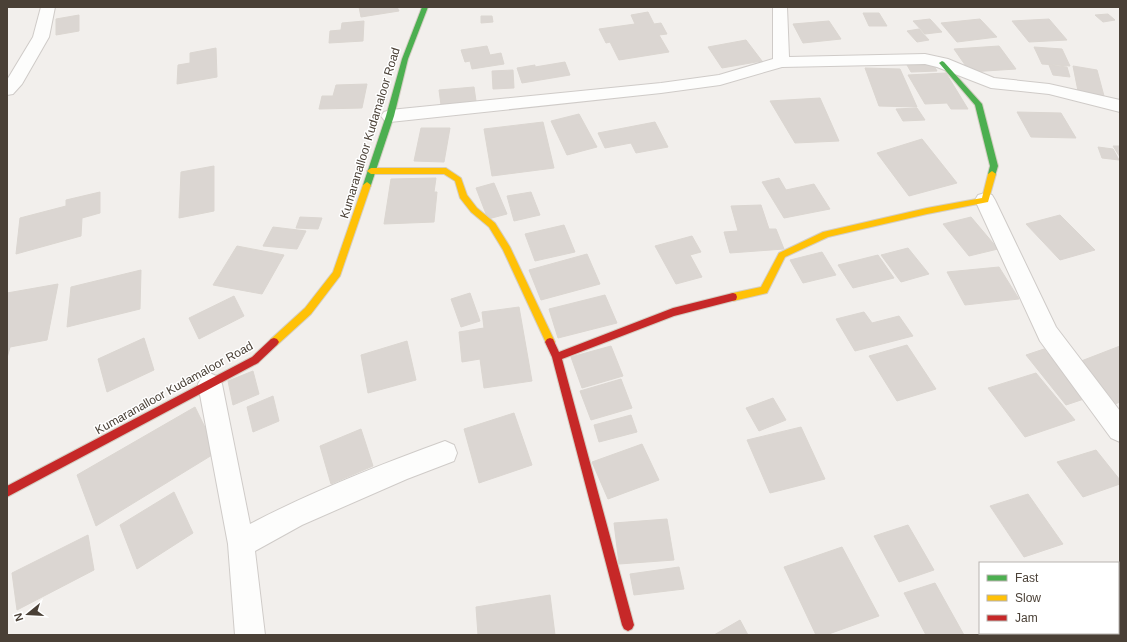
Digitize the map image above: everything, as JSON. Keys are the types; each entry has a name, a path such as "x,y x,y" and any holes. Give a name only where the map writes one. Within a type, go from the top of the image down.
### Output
{"street":[{"path":"7,90 16,80 41,37 48,7"},
{"name":"Kumaranalloor Kudamaloor Road","path":"7,492 255,360 308,311 337,274 390,116 405,59 425,7"},
{"path":"780,7 781,62"},
{"path":"390,116 660,88 720,80 781,62 925,59 942,63 991,83 1049,89 1120,106"},
{"path":"942,63 978,104 994,166 985,200 1048,334 1120,430"},
{"path":"371,171 446,171 458,180 463,196 474,210 492,226 507,249 557,357 628,626"},
{"path":"557,357 673,312 764,290 782,255 826,234 927,211 985,200"},
{"path":"210,384 241,544 250,635"},
{"path":"241,544 293,516 402,469 445,454"}],"building":[{"path":"359,7 397,7 399,11 361,17"},
{"path":"648,12 654,24 661,23 667,34 659,35 669,52 619,60 610,42 606,43 599,29 635,24 631,15"},
{"path":"863,13 879,13 887,26 869,26"},
{"path":"1108,14 1115,20 1103,22 1095,15"},
{"path":"79,15 79,31 56,35 56,19"},
{"path":"481,16 492,16 493,22 481,23"},
{"path":"930,19 942,32 925,34 913,21"},
{"path":"980,19 997,37 957,42 941,23"},
{"path":"1049,19 1067,40 1029,42 1012,21"},
{"path":"364,21 363,41 329,43 330,31 341,30 342,23"},
{"path":"829,21 841,39 803,43 793,24"},
{"path":"919,29 929,40 917,42 907,31"},
{"path":"746,40 762,61 722,68 708,47"},
{"path":"487,46 490,55 501,53 504,64 472,69 470,61 465,62 461,50"},
{"path":"999,46 1016,69 970,72 954,49"},
{"path":"1034,47 1062,49 1070,66 1042,64"},
{"path":"216,48 217,77 177,84 178,65 190,63 190,53"},
{"path":"565,62 570,75 522,83 517,68 535,65 535,67"},
{"path":"933,64 937,71 911,72 907,65"},
{"path":"1049,65 1067,67 1070,77 1053,75"},
{"path":"1073,66 1097,70 1104,96 1078,91"},
{"path":"865,68 900,69 917,107 879,106"},
{"path":"513,70 514,88 493,89 492,71"},
{"path":"946,73 968,109 951,109 947,103 925,104 908,75"},
{"path":"367,84 362,108 319,109 322,96 333,96 336,85"},
{"path":"474,87 476,101 441,105 439,90"},
{"path":"820,98 839,141 795,143 770,101"},
{"path":"917,108 925,120 903,121 896,109"},
{"path":"1017,112 1061,113 1076,138 1031,137"},
{"path":"579,114 597,147 567,155 551,121"},
{"path":"543,122 554,168 492,176 484,129"},
{"path":"655,122 668,147 636,153 631,143 605,148 598,133"},
{"path":"421,128 450,128 444,162 414,161"},
{"path":"922,139 957,183 909,196 877,153"},
{"path":"1113,146 1120,146 1120,157"},
{"path":"1098,147 1113,149 1119,160 1102,158"},
{"path":"214,166 214,211 179,218 181,172"},
{"path":"436,178 434,192 437,192 434,222 384,224 391,179"},
{"path":"779,178 786,190 814,184 830,209 784,218 762,182"},
{"path":"494,183 507,214 488,219 476,188"},
{"path":"100,192 100,213 82,218 81,236 16,254 20,218 66,206 66,200"},
{"path":"531,192 540,215 514,221 507,196"},
{"path":"761,205 769,229 776,229 784,249 730,253 724,232 738,231 731,206"},
{"path":"1060,215 1095,250 1060,260 1026,224"},
{"path":"300,217 322,218 318,229 296,228"},
{"path":"971,217 998,249 969,256 943,224"},
{"path":"564,225 575,252 535,261 525,234"},
{"path":"273,227 306,231 297,249 263,246"},
{"path":"692,236 701,252 690,255 702,277 676,284 655,246"},
{"path":"237,246 284,255 262,294 213,285"},
{"path":"908,248 929,274 901,282 881,255"},
{"path":"822,252 836,275 803,283 790,260"},
{"path":"587,254 600,284 541,300 529,270"},
{"path":"878,255 894,278 853,288 838,265"},
{"path":"999,267 1019,299 965,305 947,272"},
{"path":"141,270 140,309 67,327 71,287"},
{"path":"58,284 47,340 10,347 7,358 7,293"},
{"path":"470,293 480,321 461,327 451,299"},
{"path":"605,295 617,323 558,338 549,309"},
{"path":"234,296 244,316 199,339 189,318"},
{"path":"519,307 532,381 484,388 480,359 462,362 459,332 484,328 482,312"},
{"path":"864,312 872,323 899,316 913,336 855,351 836,319"},
{"path":"144,338 154,370 107,392 98,359"},
{"path":"407,341 416,380 368,393 361,355"},
{"path":"907,345 936,389 897,401 869,356"},
{"path":"611,346 623,376 582,388 571,357"},
{"path":"1120,346 1120,402 1115,404 1076,363"},
{"path":"1044,349 1084,399 1066,405 1026,355"},
{"path":"253,371 259,394 233,405 228,381"},
{"path":"1036,373 1075,420 1025,437 988,388"},
{"path":"621,379 632,408 591,420 580,391"},
{"path":"273,396 279,421 253,432 247,407"},
{"path":"773,398 786,420 759,431 746,408"},
{"path":"195,407 217,452 96,526 77,475"},
{"path":"514,413 532,465 479,483 464,429"},
{"path":"631,415 637,432 599,442 594,425"},
{"path":"801,427 825,479 770,493 747,440"},
{"path":"361,429 373,466 331,484 320,446"},
{"path":"642,444 659,480 608,499 592,462"},
{"path":"1096,450 1120,480 1120,484 1083,497 1057,462"},
{"path":"174,492 193,533 137,569 120,525"},
{"path":"1028,494 1063,544 1024,557 990,506"},
{"path":"667,519 674,560 619,564 614,523"},
{"path":"908,525 934,570 899,582 874,536"},
{"path":"88,535 94,570 17,610 12,573"},
{"path":"842,547 879,616 826,635 816,635 784,567"},
{"path":"679,567 684,589 634,595 630,574"},
{"path":"1120,570 1120,598 1119,597"},
{"path":"935,583 964,635 926,635 904,593"},
{"path":"550,595 555,635 478,635 476,607"},
{"path":"740,620 748,635 714,635"}],"traffic: fast":[{"path":"367,185 390,116 405,59 425,7"},
{"path":"942,63 978,104 994,166 992,174"}],"traffic: slow":[{"path":"371,171 446,171 458,180 463,196 474,210 492,225 507,249 550,342"},
{"path":"733,297 764,290 782,255 826,234 927,211 985,200 992,174"},
{"path":"274,342 308,311 337,274 367,185"}],"traffic: jam":[{"path":"550,342 557,357 673,312 733,297"},
{"path":"7,492 255,360 274,342"},
{"path":"557,357 628,625"}]}
